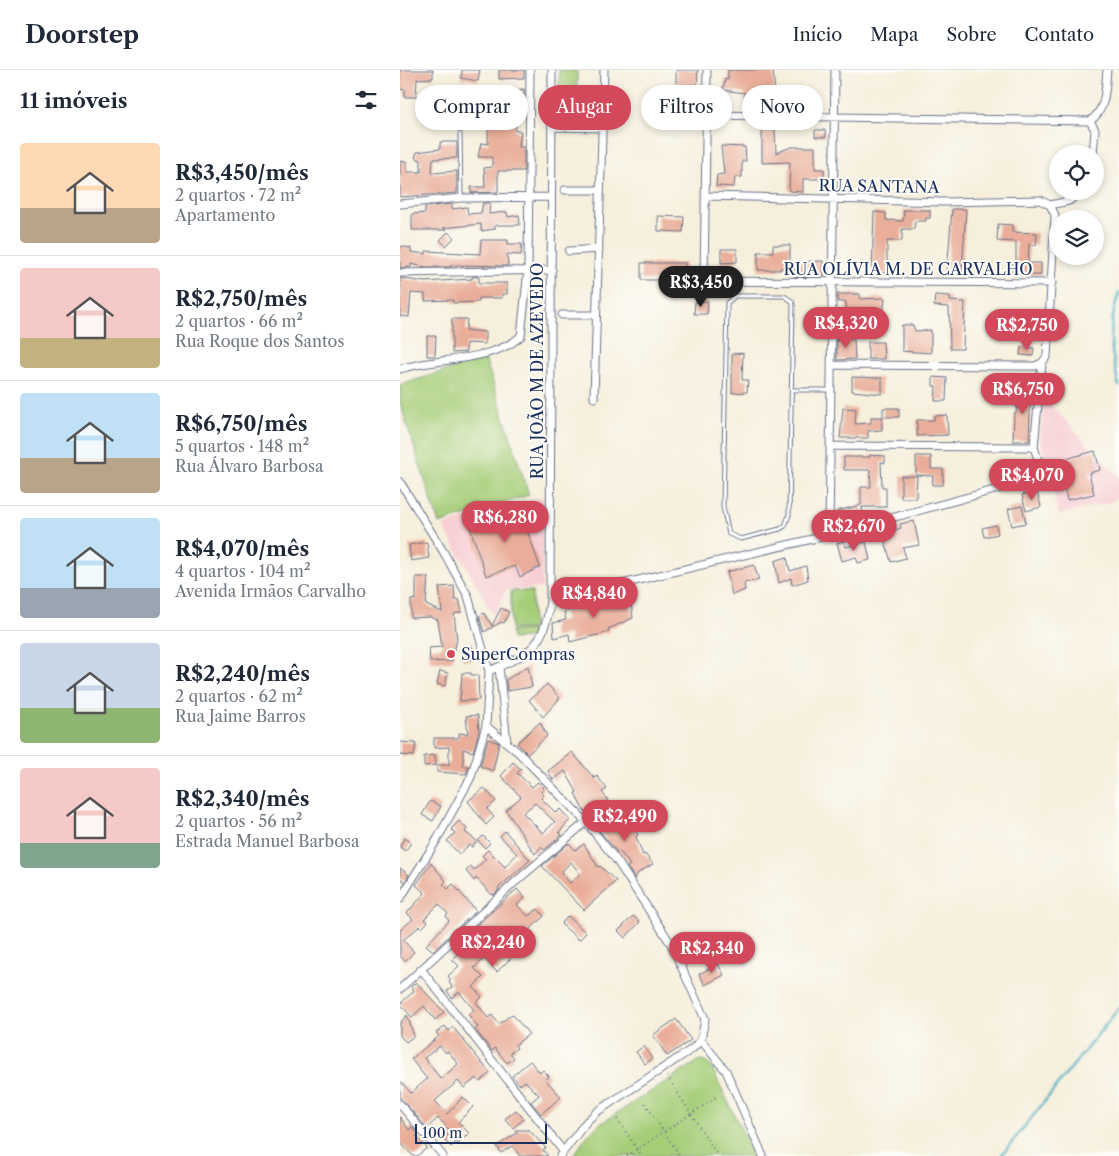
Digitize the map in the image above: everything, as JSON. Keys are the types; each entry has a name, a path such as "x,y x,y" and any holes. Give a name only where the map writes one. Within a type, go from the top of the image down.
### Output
{"street":[{"path":"400,369 468,357 511,345 521,336 528,270 530,70"},
{"name":"RUA JOÃO M DE AZEVEDO","path":"552,70 552,85"},
{"path":"603,85 604,70"},
{"path":"707,70 707,85"},
{"path":"829,535 835,70"},
{"path":"732,115 1090,121 1098,115 1104,103 1107,70"},
{"path":"1090,121 1095,130 1094,145"},
{"name":"RUA JOÃO M DE AZEVEDO","path":"489,671 519,658 537,644 547,624 550,601 552,130"},
{"path":"594,398 602,130"},
{"path":"706,196 707,130"},
{"path":"565,190 600,190"},
{"name":"RUA SANTANA","path":"706,196 945,202 1040,200 1050,205"},
{"name":"RUA OLÍVIA M. DE CARVALHO","path":"706,196 704,281 1052,283"},
{"path":"400,204 461,198 529,199 551,197"},
{"path":"550,601 829,535 1038,478 1041,469 1034,447 1042,363 1047,356 1055,215 1050,205 1070,200"},
{"path":"569,251 599,249"},
{"path":"400,273 552,270"},
{"path":"562,315 596,315"},
{"path":"832,366 1035,366 1042,363"},
{"path":"830,446 1034,447"},
{"path":"400,482 464,585 489,671 486,726 471,777 438,838 400,899"},
{"path":"499,667 507,743"},
{"path":"422,969 562,1154 587,1121 598,1111 663,1070 692,1050 701,1040 705,1019 671,944 617,861 586,822 507,743 486,726"},
{"path":"400,989 514,882 586,822"},
{"path":"701,1040 726,1071 763,1156"},
{"path":"401,1107 443,1156"}],"lane":[{"path":"460,134 461,198"},
{"path":"735,296 784,296 792,301 792,390 789,515 787,523 780,529 736,538 726,530 722,491 727,303 730,298 735,296"},
{"path":"792,390 832,390"}],"path":[{"path":"663,1070 718,1156"},
{"path":"627,1156 665,1133 718,1096"},
{"path":"645,1103 680,1156"},
{"path":"617,1119 642,1156"}],"shaded area":[{"path":"1044,398 1119,477 1119,495 1114,501 1059,515 1040,439"},
{"path":"544,497 542,588 506,590 494,616 443,526 494,509"}],"green space":[{"path":"559,70 577,70 577,85 559,85"},
{"path":"485,358 529,495 439,524 400,403 400,385"},
{"path":"511,591 532,591 533,629 511,629"},
{"path":"533,630 534,638 512,639 511,631"},
{"path":"700,1060 707,1062 711,1066 754,1156 573,1156 587,1136 598,1125"}],"building":[{"path":"400,70 433,70 433,78 417,79 415,97 405,97 405,90 400,89"},
{"path":"462,70 480,70 478,81 461,78"},
{"path":"499,70 524,70 524,78 499,79"},
{"path":"676,70 698,70 697,85 676,85"},
{"path":"728,70 773,70 774,85 742,85 742,93 732,91 732,85 724,85 725,79 728,80"},
{"path":"488,130 521,131 519,147 524,147 524,171 498,171 498,192 471,193 471,187 485,187 484,168 492,167 492,157 478,157 481,143 488,144"},
{"path":"762,130 775,130 776,153 791,147 815,147 815,169 824,169 824,179 803,179 803,192 789,191 790,162 762,163"},
{"path":"815,130 825,130 826,137 815,137"},
{"path":"440,142 457,142 457,158 433,159 432,173 457,171 457,193 400,197 400,161 407,162 407,172 421,172 421,160 415,158 417,152 440,149"},
{"path":"721,146 745,147 746,161 742,161 742,177 735,177 734,187 716,186 717,175 724,174"},
{"path":"483,203 490,203 489,214 507,212 508,217 519,215 520,225 495,225 495,229 481,231 481,224 443,228 446,230 412,230 412,214 425,213 425,207 452,204 452,209 467,207 468,214 481,213"},
{"path":"952,209 966,209 962,272 947,272"},
{"path":"904,210 930,210 930,218 926,218 926,221 915,221 914,229 902,229 902,241 887,241 887,273 872,273 874,212 886,213 886,220 903,221"},
{"path":"658,216 684,217 683,232 658,231"},
{"path":"998,224 1012,225 1012,232 1037,233 1036,245 1029,244 1028,263 1041,263 1041,275 1013,275 1013,263 1016,263 1016,242 997,241"},
{"path":"448,232 454,238 446,246 440,240"},
{"path":"481,240 508,240 508,244 522,244 521,255 507,254 508,266 451,265 451,267 425,267 411,264 411,267 400,268 400,246 411,248 411,252 426,254 426,251 480,254"},
{"path":"773,245 790,245 790,267 780,268 780,270 758,270 758,252 773,252"},
{"path":"721,249 737,249 737,262 721,263"},
{"path":"823,261 824,276 794,276 795,262"},
{"path":"641,263 685,263 685,280 641,280"},
{"path":"472,277 479,277 479,283 507,283 507,294 502,294 502,298 479,298 479,302 453,303 453,300 425,301 425,294 411,293 409,317 400,316 400,278 424,282 472,279"},
{"path":"838,294 860,294 860,299 885,298 883,319 873,319 873,316 847,316 846,302 838,302"},
{"path":"935,295 950,296 950,301 965,302 963,349 950,349 949,307 934,306"},
{"path":"708,301 707,314 694,314 695,302"},
{"path":"452,319 467,319 466,330 485,332 485,344 466,343 466,352 452,353"},
{"path":"902,325 913,325 915,331 931,330 931,353 902,351"},
{"path":"427,336 436,336 435,356 427,356"},
{"path":"837,339 854,339 855,359 837,360"},
{"path":"868,342 883,342 884,359 868,359"},
{"path":"1021,347 1034,348 1033,356 1020,355"},
{"path":"743,353 742,380 748,380 747,392 732,393 732,354"},
{"path":"852,377 882,378 882,394 852,391"},
{"path":"933,377 947,378 946,401 935,401 936,386 933,386"},
{"path":"1019,385 1031,386 1029,441 1013,441 1014,413 1016,413"},
{"path":"843,408 856,409 855,424 871,423 871,417 882,417 882,430 868,431 868,438 840,438"},
{"path":"883,408 899,408 899,417 883,417"},
{"path":"947,415 948,435 917,436 917,420 934,420 934,416"},
{"path":"1095,451 1100,470 1089,473 1094,494 1067,500 1062,480 1059,480 1058,475 1054,476 1054,462"},
{"path":"870,455 885,456 885,463 881,462 882,487 886,487 886,507 862,507 863,513 838,520 837,511 861,505 861,487 871,487 870,470 844,470 844,457 870,457"},
{"path":"916,456 931,456 931,469 943,469 943,485 932,485 933,476 916,475"},
{"path":"901,476 917,476 916,498 901,498"},
{"path":"1037,491 1041,507 1026,511 1022,495"},
{"path":"1022,506 1026,523 1012,526 1008,509"},
{"path":"519,507 540,567 520,577 515,566 486,576 469,524"},
{"path":"914,521 919,545 903,548 906,558 891,562 883,534 901,528 900,524"},
{"path":"996,525 998,534 984,537 982,528"},
{"path":"844,541 846,547 866,542 870,560 858,563 856,557 842,561 837,543"},
{"path":"427,542 429,558 411,561 409,545"},
{"path":"787,557 790,571 806,566 808,580 792,585 791,578 779,583 775,561"},
{"path":"754,565 759,580 744,583 745,590 732,595 727,572"},
{"path":"416,577 428,577 426,605 442,612 439,587 454,586 455,600 459,599 462,612 454,614 457,639 452,661 430,662 429,648 442,647 438,620 430,617 411,618 411,600 416,599"},
{"path":"630,595 633,618 608,629 609,632 570,642 569,634 554,638 553,623 566,620 564,612"},
{"path":"501,608 509,612 504,623 501,622 484,632 479,616 484,613 492,626"},
{"path":"472,645 473,659 463,660 464,646"},
{"path":"528,666 532,687 507,691 506,680"},
{"path":"440,671 448,673 445,686 437,684"},
{"path":"462,673 478,675 479,700 460,701"},
{"path":"547,684 560,698 543,717 529,700"},
{"path":"478,715 479,731 473,752 463,749 463,766 469,766 466,774 437,772 437,765 449,765 449,747 434,748 434,738 459,738 459,733 468,734 466,716"},
{"path":"540,722 547,736 528,754 517,743"},
{"path":"488,739 499,743 493,771 480,766"},
{"path":"400,742 416,743 414,756 400,755"},
{"path":"572,752 594,778 597,776 607,789 602,792 608,800 589,815 582,808 575,793 577,792 565,771 553,780 548,771"},
{"path":"435,755 436,765 424,766 424,756"},
{"path":"513,762 521,769 517,773 532,787 538,782 544,788 541,792 544,795 541,798 556,813 560,809 570,820 559,832 562,835 544,850 541,847 535,854 506,810 521,797 501,776","holes":["535,803 555,822 543,833 523,813"]},
{"path":"484,788 496,801 487,809 494,817 486,825 468,801"},
{"path":"430,801 441,806 433,821 422,815"},
{"path":"620,807 638,835 636,837 643,855 645,854 653,864 638,873 635,879 627,867 630,865 626,859 619,851 617,852 598,829"},
{"path":"459,821 467,829 465,832 477,841 472,847 469,845 459,854 447,841 455,833 451,829"},
{"path":"505,831 530,860 498,888 499,890 494,895 476,878 474,881 466,871 471,866 474,870 486,859 482,856 488,850 505,867 517,854 500,836"},
{"path":"483,836 490,843 485,848 478,841"},
{"path":"404,838 411,843 405,851 400,847"},
{"path":"569,843 575,850 584,844 598,867 600,866 616,881 584,910 542,866","holes":["571,862 580,874 570,883 561,872"]},
{"path":"431,863 446,881 443,884 448,889 453,884 476,911 433,951 426,945 449,921 446,916 448,914 439,904 424,919 428,922 422,928 420,926 403,940 414,952 405,961 400,956 400,930 413,919 407,913 425,893 416,885"},
{"path":"400,868 409,875 405,882 400,878"},
{"path":"517,889 525,898 517,905 528,916 538,909 544,916 520,939 525,944 497,972 484,959 474,968 483,977 473,987 482,997 476,1002 488,1018 492,1015 499,1024 512,1014 529,1034 515,1045 517,1048 510,1053 514,1058 507,1063 495,1048 492,1051 475,1029 478,1027 468,1014 474,1010 459,992 452,998 447,991 452,987 448,976 459,966 452,959 464,947 459,941"},
{"path":"568,916 586,933 579,940 561,924"},
{"path":"633,916 640,922 625,938 618,931"},
{"path":"718,964 724,975 705,985 699,974"},
{"path":"416,982 444,1012 435,1020 424,1006 412,1017 400,1004 414,991 411,987"},
{"path":"407,1015 414,1036 406,1042 400,1036 400,1023"},
{"path":"676,1019 691,1040 667,1056 653,1035"},
{"path":"445,1026 449,1031 453,1027 490,1073 480,1082 476,1078 464,1088 458,1081 435,1101 447,1114 463,1097 473,1107 458,1122 469,1133 458,1144 456,1142 451,1147 443,1139 451,1131 438,1118 427,1128 400,1098 400,1081 411,1093 427,1079 411,1059 439,1036 436,1033","holes":["440,1046 446,1053 448,1051 458,1064 441,1079 424,1058"]},
{"path":"644,1046 652,1059 645,1064 636,1052"},
{"path":"530,1061 540,1073 543,1070 549,1076 546,1080 561,1097 541,1114 531,1102 539,1095 525,1081 520,1085 512,1076"},
{"path":"516,1110 524,1119 513,1128 505,1119"},
{"path":"400,1117 409,1130 412,1127 418,1134 416,1136 427,1148 417,1156 413,1156 400,1142"},
{"path":"515,1130 529,1130 546,1148 543,1150 548,1156 520,1156 512,1146 501,1153 497,1146 517,1133"}],"waterway":[{"path":"1119,292 1111,329 1112,350 1119,386"},
{"path":"1001,1156 1119,1008"}],"place":[{"name":"SuperCompras","path":"451,654"}]}
